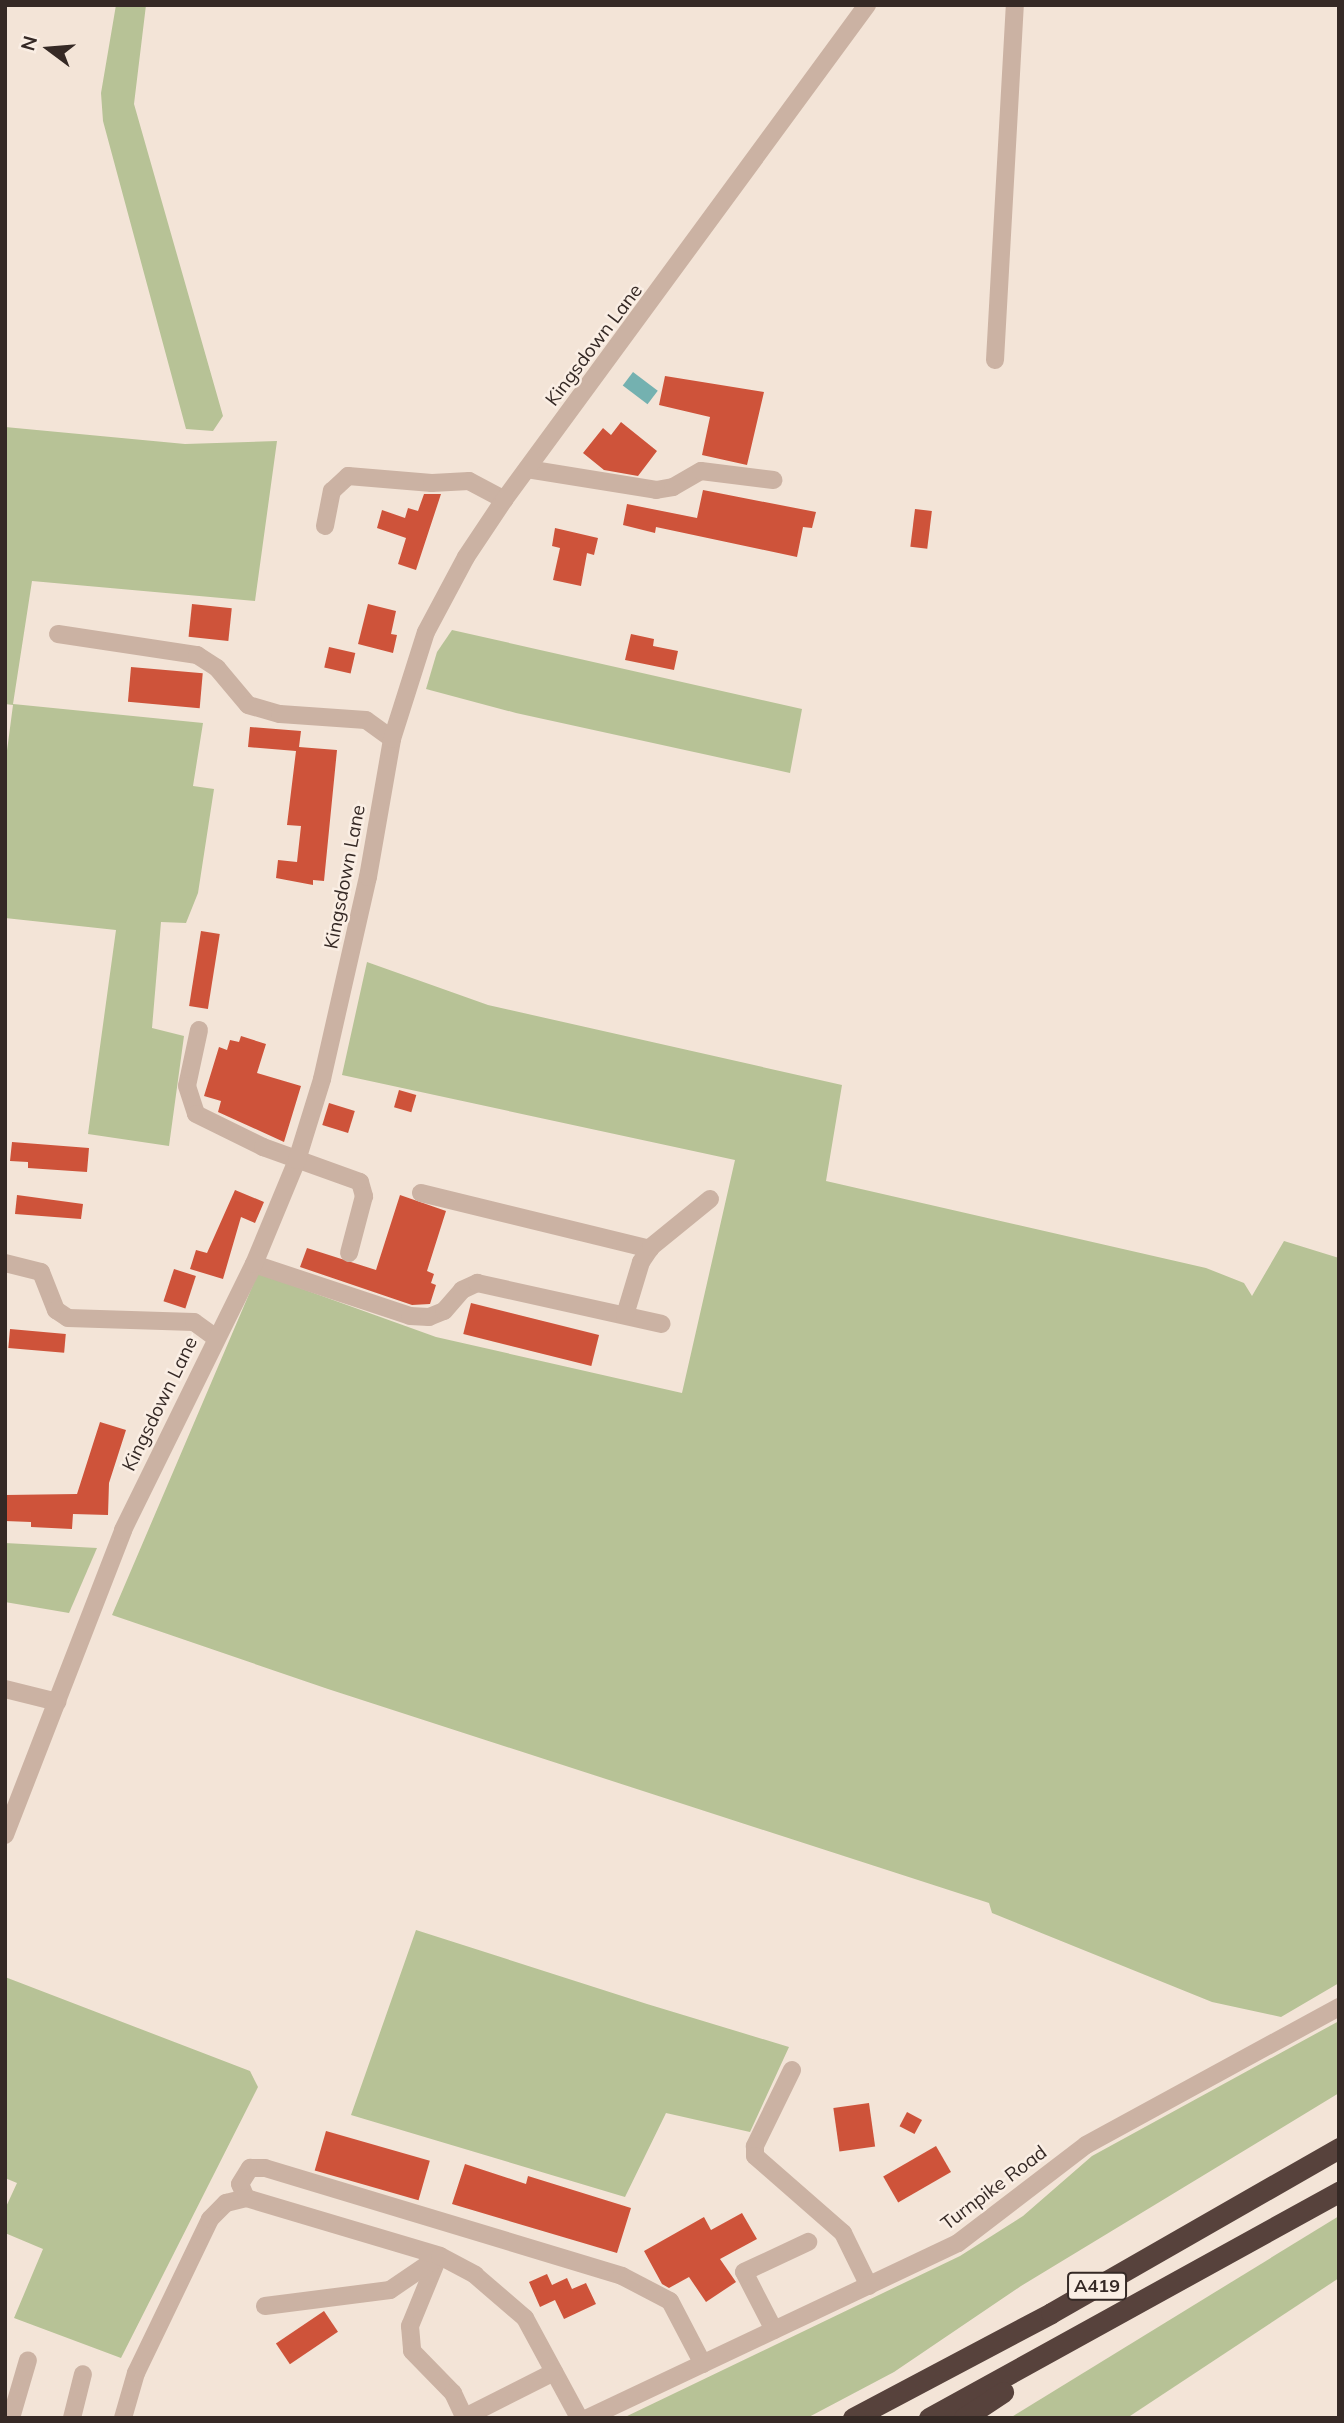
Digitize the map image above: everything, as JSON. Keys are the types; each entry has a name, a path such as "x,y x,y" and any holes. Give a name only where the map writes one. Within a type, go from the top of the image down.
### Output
{"highway":[{"name":"A419","path":"853,2418 1051,2313 1339,2148"},
{"name":"A419","path":"929,2418 1129,2311 1339,2192"},
{"name":"A419","path":"964,2418 1129,2311"}],"street":[{"name":"Kingsdown Lane","path":"7,1828 123,1530 254,1264 297,1160 327,1058 368,877 392,739 426,632 466,557 504,500 867,5"},
{"path":"995,360 1015,5"},
{"path":"527,469 656,490 673,487 701,471 773,480"},
{"path":"326,526 332,491 348,476 432,483 469,481 504,500"},
{"path":"58,634 197,655 217,668 248,705 279,713 366,720 392,739"},
{"path":"199,1030 187,1086 196,1114 297,1160 360,1182 364,1196 349,1253"},
{"path":"421,1193 650,1249"},
{"path":"625,1315 634,1281 650,1249 710,1199"},
{"path":"5,1263 41,1272 56,1310 68,1318 194,1322 216,1338"},
{"path":"254,1264 410,1316 429,1317 444,1311 461,1290 477,1283 662,1324"},
{"path":"5,1689 57,1702"},
{"name":"Turnpike Road","path":"589,2418 958,2243 1086,2145 1339,2007"},
{"path":"792,2070 755,2147 755,2156 842,2234 869,2286"},
{"path":"246,2198 240,2184 250,2168 265,2168 622,2276 670,2301 703,2364"},
{"path":"123,2418 136,2373 210,2219 226,2203 246,2198 440,2256 475,2275 525,2318 579,2418"},
{"path":"774,2330 744,2272 808,2242"},
{"path":"265,2306 390,2290 440,2256"},
{"path":"440,2256 418,2300 410,2326 412,2351 453,2393 464,2418 554,2372"},
{"path":"11,2418 28,2360"},
{"path":"72,2418 83,2374"}],"green space":[{"path":"116,5 146,5 134,104 223,416 213,431 186,429 103,121 101,93"},
{"path":"5,427 185,444 277,441 255,601 32,581 13,704 203,723 193,786 214,789 198,893 186,923 161,922 152,1028 184,1036 169,1146 88,1134 116,930 5,918 5,766 13,705 5,704"},
{"path":"452,630 802,709 790,773 516,713 426,689 437,652"},
{"path":"367,962 488,1005 842,1085 826,1181 1206,1268 1244,1283 1252,1296 1284,1241 1339,1258 1339,1983 1281,2017 1212,2002 992,1913 989,1903 328,1689 112,1615 258,1273 436,1337 682,1393 735,1160 342,1075"},
{"path":"5,1543 97,1548 69,1613 5,1602"},
{"path":"416,1930 789,2047 750,2132 666,2113 625,2197 351,2115"},
{"path":"5,1977 250,2071 258,2087 121,2358 14,2318 43,2249 5,2233 5,2209 17,2183 5,2178"},
{"path":"1339,2021 1339,2093 1021,2286 894,2372 807,2418 623,2418 960,2256 1023,2216 1092,2156"},
{"path":"1339,2216 1339,2278 1127,2418 1010,2418"}],"water":[{"path":"633,372 658,391 648,404 623,386"}],"building":[{"path":"665,376 764,392 747,465 702,455 710,417 659,405"},
{"path":"621,422 657,451 638,476 604,470 583,453 603,428 611,435"},
{"path":"703,490 816,512 812,528 803,527 797,557 656,527 655,533 623,525 627,504 697,518"},
{"path":"424,494 441,494 416,570 398,564 406,538 377,528 382,510 405,518 408,508 418,511"},
{"path":"915,509 932,511 927,549 910,547"},
{"path":"555,528 598,538 594,555 587,553 581,586 553,580 560,548 552,546"},
{"path":"192,604 232,608 228,641 189,637"},
{"path":"368,604 396,611 391,634 397,635 393,653 358,644"},
{"path":"631,634 654,639 653,646 678,651 674,670 625,660"},
{"path":"329,647 355,653 351,674 324,667"},
{"path":"131,667 203,673 200,708 128,702"},
{"path":"250,727 301,731 299,747 337,750 324,881 313,880 313,885 276,878 278,860 297,862 301,826 287,825 296,751 248,747"},
{"path":"201,931 220,934 208,1009 189,1006"},
{"path":"241,1036 266,1044 257,1073 301,1086 284,1142 218,1112 221,1101 204,1096 219,1047 227,1050 230,1040 239,1042"},
{"path":"399,1090 416,1095 411,1112 394,1107"},
{"path":"329,1103 355,1111 348,1133 322,1125"},
{"path":"12,1142 89,1148 87,1172 28,1168 28,1162 10,1161"},
{"path":"235,1190 264,1202 255,1223 241,1217 223,1279 190,1269 196,1250 207,1253"},
{"path":"17,1195 83,1204 81,1219 15,1214"},
{"path":"400,1195 446,1211 427,1271 434,1274 431,1283 436,1285 430,1304 412,1305 300,1267 307,1248 376,1270"},
{"path":"174,1269 196,1276 185,1308 163,1301"},
{"path":"471,1303 599,1335 591,1366 463,1334"},
{"path":"10,1329 66,1334 64,1353 8,1348"},
{"path":"100,1422 126,1430 109,1483 108,1515 73,1514 72,1529 31,1527 31,1522 5,1521 5,1495 77,1494"},
{"path":"869,2103 875,2147 839,2152 833,2108"},
{"path":"907,2112 922,2120 914,2134 899,2126"},
{"path":"326,2131 430,2161 419,2200 315,2170"},
{"path":"936,2146 951,2172 898,2202 883,2176"},
{"path":"465,2164 526,2184 528,2176 631,2208 617,2253 452,2204"},
{"path":"742,2213 757,2239 720,2259 736,2282 706,2302 689,2277 669,2288 662,2284 644,2251 704,2217 711,2230"},
{"path":"547,2274 552,2285 567,2278 572,2289 586,2283 596,2304 564,2319 555,2300 540,2307 529,2282"},
{"path":"324,2311 338,2332 290,2364 276,2343"}]}
